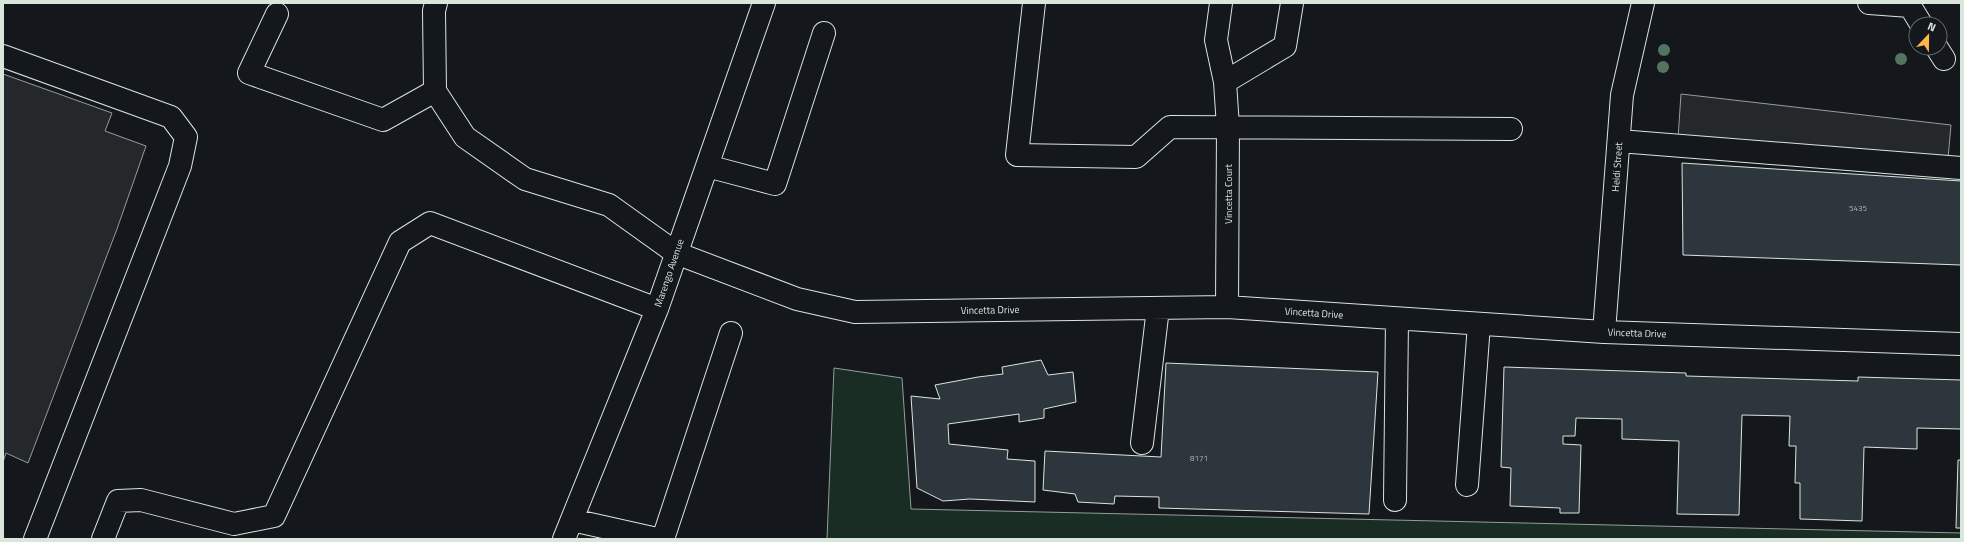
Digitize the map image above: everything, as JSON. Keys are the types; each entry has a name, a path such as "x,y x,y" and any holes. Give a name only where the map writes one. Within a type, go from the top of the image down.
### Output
{"street":[{"path":"277,14 249,73 383,120 435,91 434,10 436,3"},
{"name":"Marengo Avenue","path":"568,529 657,309 764,3"},
{"path":"1034,3 1017,155 1136,157 1170,127 1511,130"},
{"name":"Vincetta Court","path":"1221,3 1216,40 1225,82 1228,128 1227,308"},
{"path":"1225,82 1284,46 1292,3"},
{"name":"Heidi Street","path":"1604,332 1622,95 1643,3"},
{"path":"1869,3 1914,11"},
{"path":"706,166 775,184 824,33"},
{"path":"3,56 171,117 186,137 180,166 35,539"},
{"name":"Vincetta Drive","path":"435,91 465,137 526,179 609,205 676,253 798,299 855,312 1227,308 1604,332 1961,344"},
{"path":"1619,141 1961,168"},
{"path":"103,539 118,501 141,500 234,524 274,516 400,242 430,223 657,309"},
{"path":"1142,443 1158,308"},
{"path":"1395,500 1397,319"},
{"path":"1467,485 1479,324"},
{"path":"663,539 731,333"},
{"path":"568,529 657,539"}],"green space":[{"path":"834,368 902,378 911,509 1961,533 1961,539 827,539"}],"shaded area":[{"path":"3,74 112,113 105,131 146,146 117,229 28,463 6,453 3,462"},
{"path":"1681,94 1951,125 1947,170 1677,153"}],"building":[{"path":"1682,163 1961,181 1961,265 1683,255"},
{"path":"1041,360 1048,375 1073,372 1076,402 1044,409 1044,418 1019,422 1019,414 948,424 949,444 1008,450 1007,459 1035,461 1035,502 970,499 943,501 917,488 911,396 940,399 935,385 1003,374 1002,367"},
{"path":"1166,363 1378,372 1369,514 1159,508 1159,497 1115,496 1114,504 1078,502 1075,494 1043,490 1045,451 1161,457"},
{"path":"1504,367 1686,373 1686,376 1858,381 1858,377 1961,380 1961,429 1917,428 1917,449 1864,447 1862,521 1800,519 1800,483 1795,483 1796,446 1789,446 1790,416 1742,415 1739,515 1677,514 1679,441 1622,439 1622,419 1576,418 1575,436 1563,436 1563,444 1581,445 1579,513 1560,513 1560,508 1510,506 1511,468 1501,467"},
{"path":"1958,460 1961,460 1961,528 1956,528"}]}
